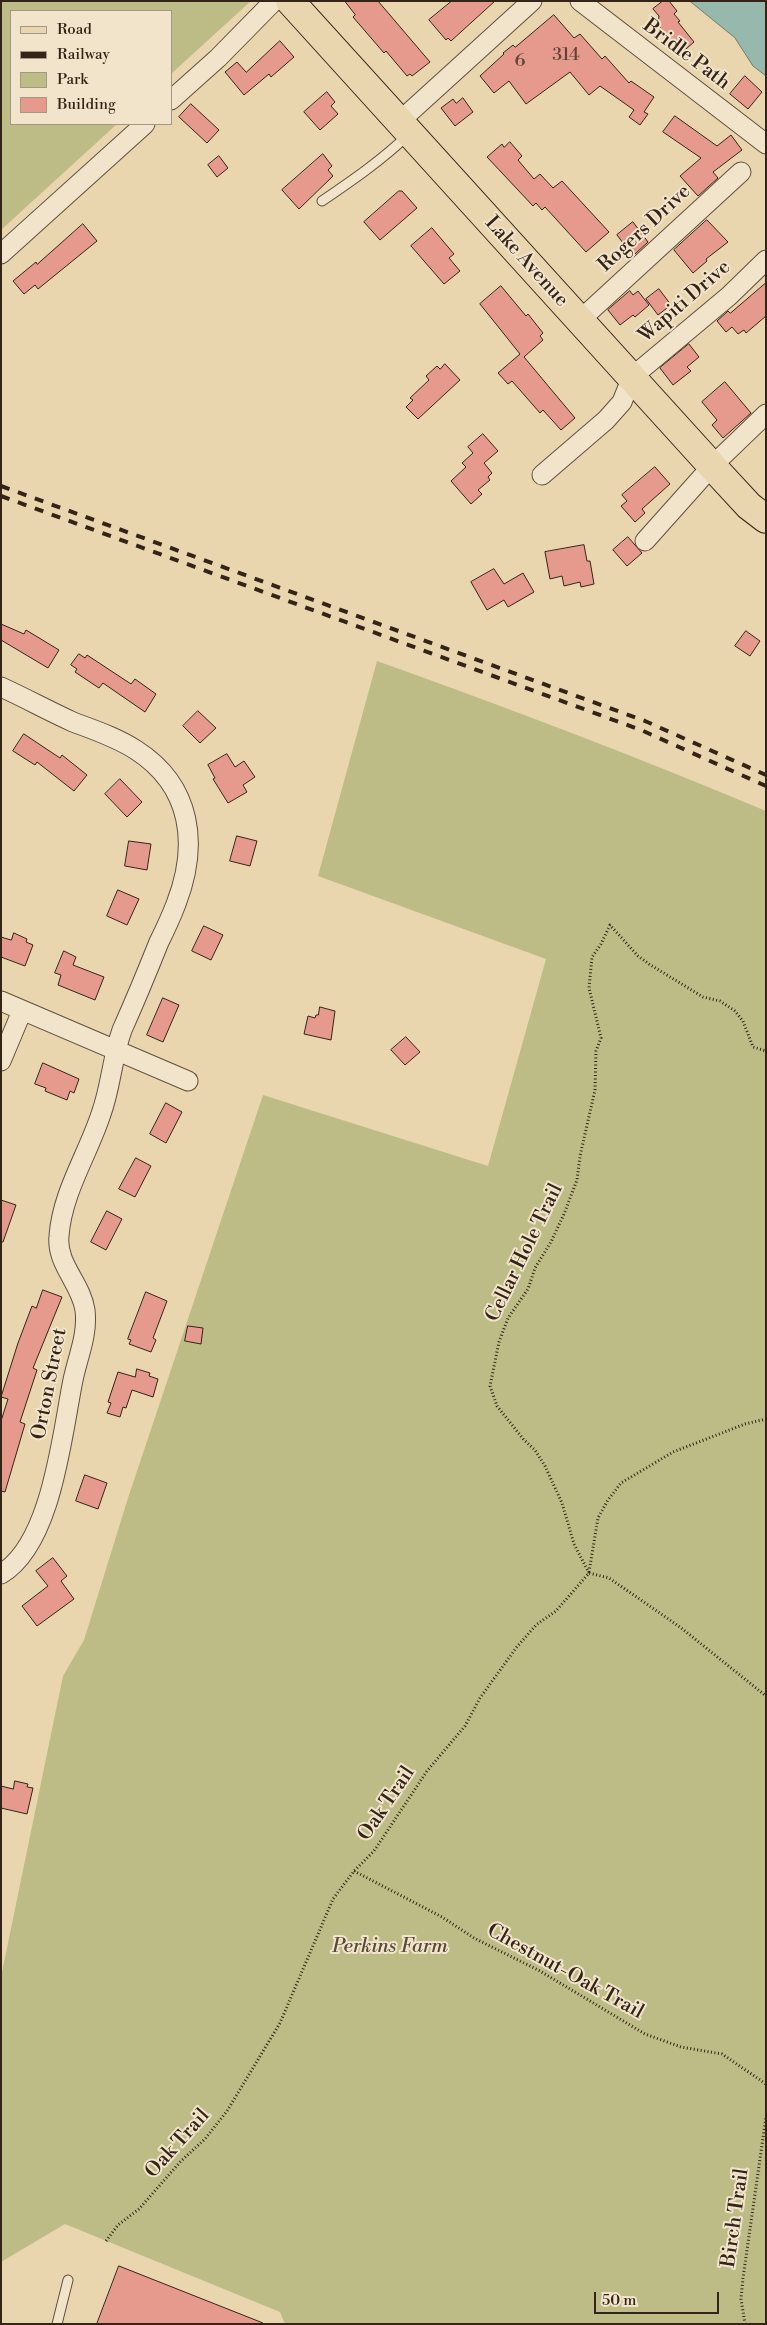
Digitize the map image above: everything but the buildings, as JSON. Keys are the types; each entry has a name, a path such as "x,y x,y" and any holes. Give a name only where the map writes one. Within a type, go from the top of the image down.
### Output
{"main road":[{"name":"Lake Avenue","path":"290,1 712,466 749,506 766,519"}],"street":[{"path":"172,99 218,58 274,1"},
{"path":"405,127 532,1"},
{"name":"Bridle Path","path":"580,1 766,144"},
{"path":"1,254 144,125"},
{"name":"Rogers Drive","path":"579,320 741,172"},
{"name":"Wapiti Drive","path":"632,377 729,296 766,260"},
{"path":"542,475 606,420 622,402 632,377"},
{"path":"646,541 712,466 766,414"},
{"name":"Orton Street","path":"1,687 135,749 152,762 167,778 180,799 189,839 182,886 115,1050 106,1099 70,1192 59,1235 61,1256 83,1300 85,1321 82,1348 74,1378 62,1441 42,1514 32,1541 18,1561 1,1574"},
{"path":"1,1001 188,1081"},
{"path":"1,1061 22,1011"}],"lane":[{"path":"322,201 370,168 405,127"},
{"path":"58,2324 68,2280"}],"path":[{"name":"Cellar Hole Trail","path":"589,1572 574,1544 562,1503 545,1466 535,1450 524,1440 497,1406 490,1386 499,1342 508,1318 528,1289 534,1268 561,1221 577,1180 580,1156 595,1090 596,1051 601,1038 588,988 592,957 610,925 644,960 703,997 720,1001 734,1012 743,1020 753,1047 766,1051"},
{"path":"766,1419 744,1424 673,1452 621,1483 608,1500 598,1518 589,1572 609,1578 680,1627 766,1696"},
{"name":"Oak Trail","path":"106,2240 118,2225 138,2209 205,2139 227,2111 280,2023 333,1899 354,1871 374,1851 427,1771 465,1726 480,1698 516,1648 536,1625 556,1611 589,1572"},
{"name":"Chestnut-Oak Trail","path":"354,1871 435,1913 474,1938 540,1971 645,2034 681,2047 722,2054 766,2084"},
{"name":"Birch Trail","path":"745,2324 741,2299 742,2278 766,2117"}],"green space":[{"path":"1,1 251,1 172,73 172,10 10,10 10,125 116,125 1,230"},
{"name":"Perkins Farm","path":"377,661 573,733 766,811 766,2324 287,2324 284,2322 280,2312 65,2224 1,2262 1,1977 63,1676 84,1640 128,1498 263,1095 488,1166 546,959 318,876"}],"water":[{"path":"690,1 766,1 766,76 753,66 735,38"}],"railway":[{"path":"1,486 645,721 766,775"},
{"path":"1,496 641,730 766,786"}]}
